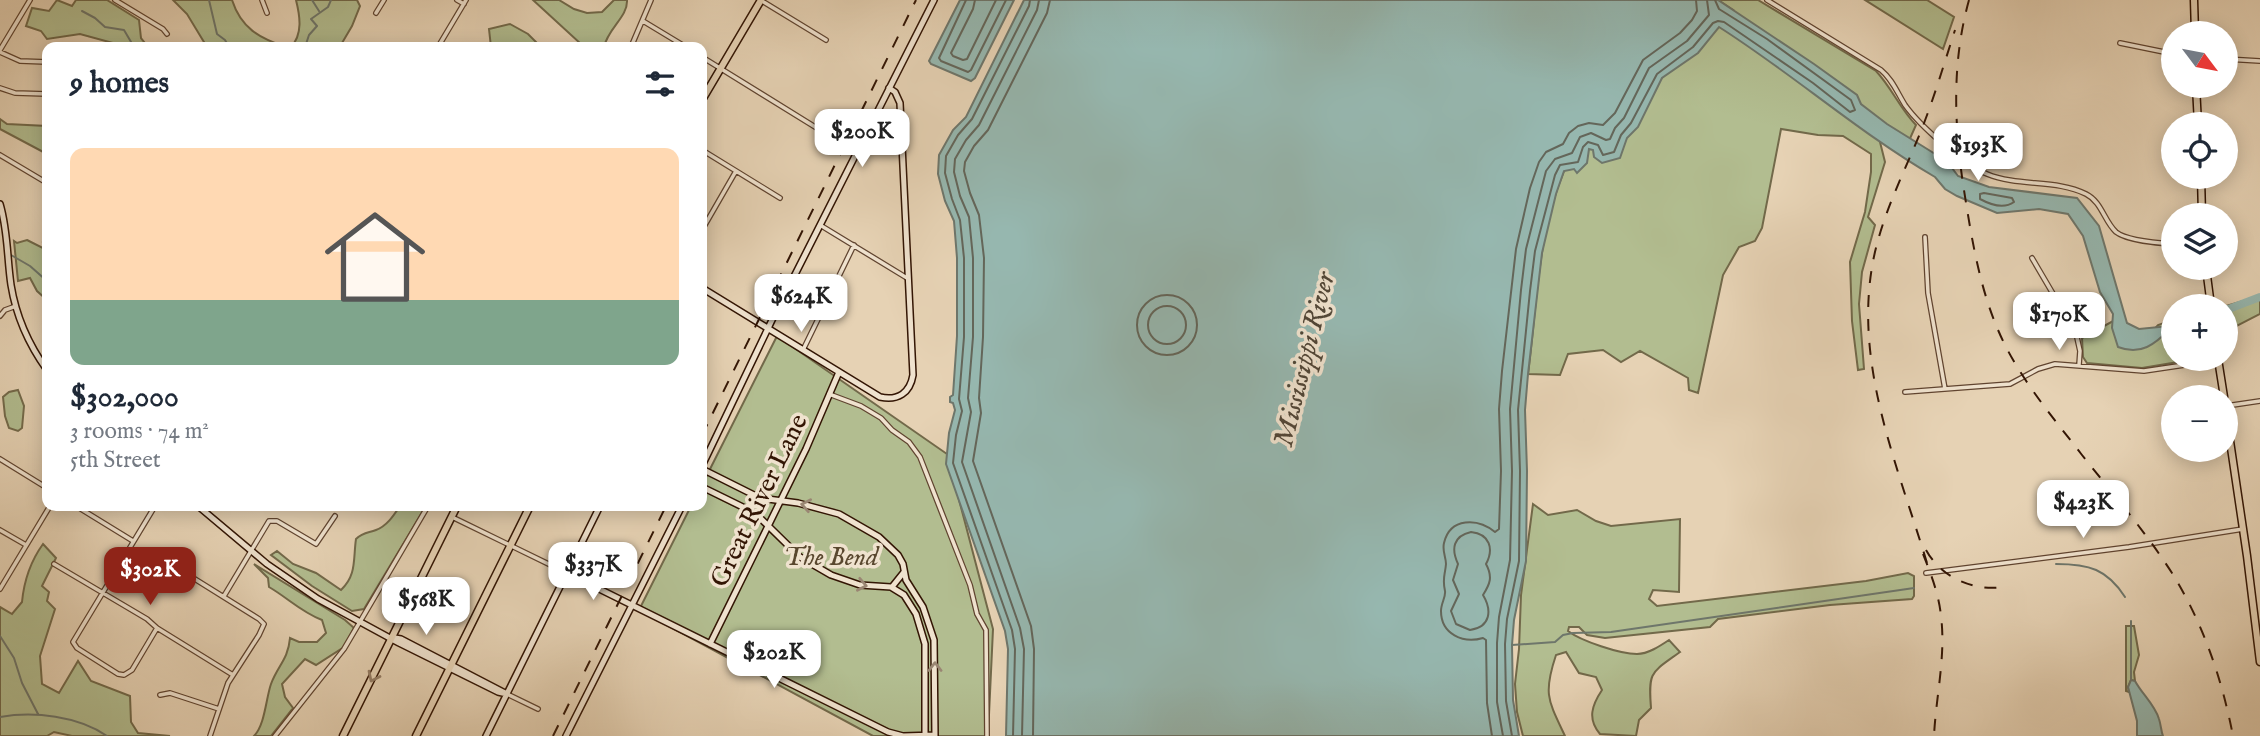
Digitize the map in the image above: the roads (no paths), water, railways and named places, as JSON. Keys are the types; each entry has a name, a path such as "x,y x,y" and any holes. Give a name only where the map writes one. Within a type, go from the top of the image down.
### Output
{"main road":[{"path":"707,91 761,0"},
{"path":"2194,0 2195,21"},
{"path":"2233,462 2260,662"},
{"path":"343,736 455,511"},
{"path":"416,736 527,511"}],"street":[{"path":"30,0 0,51 20,61 42,62"},
{"path":"115,0 167,34"},
{"path":"261,0 267,13"},
{"path":"376,13 384,0"},
{"path":"441,42 465,2 457,0"},
{"path":"633,42 651,0"},
{"path":"761,0 825,40"},
{"path":"707,457 768,329 934,0"},
{"path":"1767,0 1881,69 1906,106 1934,135 1974,168 2012,181 2079,191 2091,196 2116,232 2126,237 2161,242"},
{"path":"642,21 678,42"},
{"path":"2120,43 2161,51"},
{"path":"707,60 820,130"},
{"path":"2238,60 2260,61"},
{"path":"0,88 15,93 42,94"},
{"path":"707,291 880,397 894,399 909,388 912,375 900,102 895,92 889,88"},
{"path":"707,153 780,198"},
{"path":"0,155 42,180"},
{"path":"707,221 736,171"},
{"path":"0,204 16,306 30,342 42,362"},
{"path":"820,225 907,278"},
{"path":"1925,237 1928,293 1945,389"},
{"path":"803,350 854,245"},
{"path":"2032,258 2076,333 2080,351 2079,365"},
{"path":"0,316 5,310 16,306"},
{"path":"1905,392 2010,384 2055,364 2144,371 2161,368"},
{"name":"Great River Lane","path":"710,644 780,502 839,372"},
{"path":"829,394 861,406 881,418 909,442 920,457 966,572 977,614 986,630 987,736"},
{"path":"2238,404 2260,401"},
{"path":"0,459 42,485"},
{"path":"452,517 888,732 903,736 935,736 934,640 923,607 909,587 898,555 868,529 839,513 798,503 760,498 707,471"},
{"path":"707,489 755,513 800,557 831,575 860,585 892,587 904,595 923,636 926,653 925,736"},
{"path":"0,589 47,511"},
{"path":"84,511 133,541"},
{"path":"152,511 73,642 77,648 118,674 127,675 158,628"},
{"path":"204,511 299,587 360,622 392,638 401,639 498,692 538,709"},
{"path":"286,736 276,734 328,671 425,511"},
{"path":"486,736 598,511"},
{"path":"566,736 679,511"},
{"path":"224,596 272,520 316,544 335,516"},
{"path":"0,530 26,545"},
{"path":"1926,573 2243,530"},
{"path":"54,564 233,676"},
{"path":"182,570 264,624 260,635 233,676 210,736"},
{"path":"892,587 904,572"},
{"path":"160,695 170,693 219,709"}],"water":[{"path":"960,0 1014,0 975,78 971,81 929,61"},
{"name":"Mississippi River","path":"1024,0 1718,0 1857,95 1861,104 1887,124 1940,157 1958,176 1989,187 2077,198 2099,226 2127,323 2139,329 2161,327 2161,337 2141,349 2118,347 2112,328 2113,314 2100,292 2083,236 2068,214 2039,209 1997,213 1957,196 1945,189 1935,177 1880,142 1719,27 1698,53 1662,78 1638,127 1627,138 1620,158 1602,163 1594,157 1593,150 1589,149 1587,163 1577,173 1574,169 1564,171 1556,194 1542,253 1525,410 1526,561 1514,620 1512,645 1513,700 1519,736 1006,736 1008,649 1005,631 946,464 949,433 955,410 950,397 953,395 957,336 957,258 954,221 938,174 939,155 953,130 966,117"},
{"path":"2131,680 2135,681 2155,709 2163,736 2137,736 2137,721 2128,687"}],"waterway":[{"path":"209,0 217,34 226,42"},
{"path":"312,0 319,11"},
{"path":"307,42 317,26 311,19 328,7 331,0"},
{"path":"82,11 105,27 124,30 131,42"},
{"path":"11,255 42,277"},
{"path":"2238,305 2260,297"},
{"path":"2056,564 2078,565 2096,570 2111,580 2125,597"},
{"path":"1512,645 1555,642 1563,635 1573,633 1611,632 1914,588"},
{"path":"2131,621 2131,680"},
{"path":"0,636 14,658 22,683 38,714"},
{"path":"0,717 55,717 83,724 107,736"}],"railway":[{"path":"707,425 916,0"},
{"path":"1969,0 1957,69 1956,115 1963,184 1974,247 1983,288 1997,328 2032,389 2151,542 2183,592 2210,652 2233,736"},
{"path":"1927,563 1882,417 1869,342 1868,305 1872,267 1881,232 1926,119 1955,30"},
{"path":"553,736 664,511"},
{"path":"1926,550 1941,569 1961,581 1984,587 2008,586"},
{"path":"1923,554 1937,592 1942,631 1942,661 1934,736"}],"park label":[{"name":"The Bend","path":"831,556"}]}
